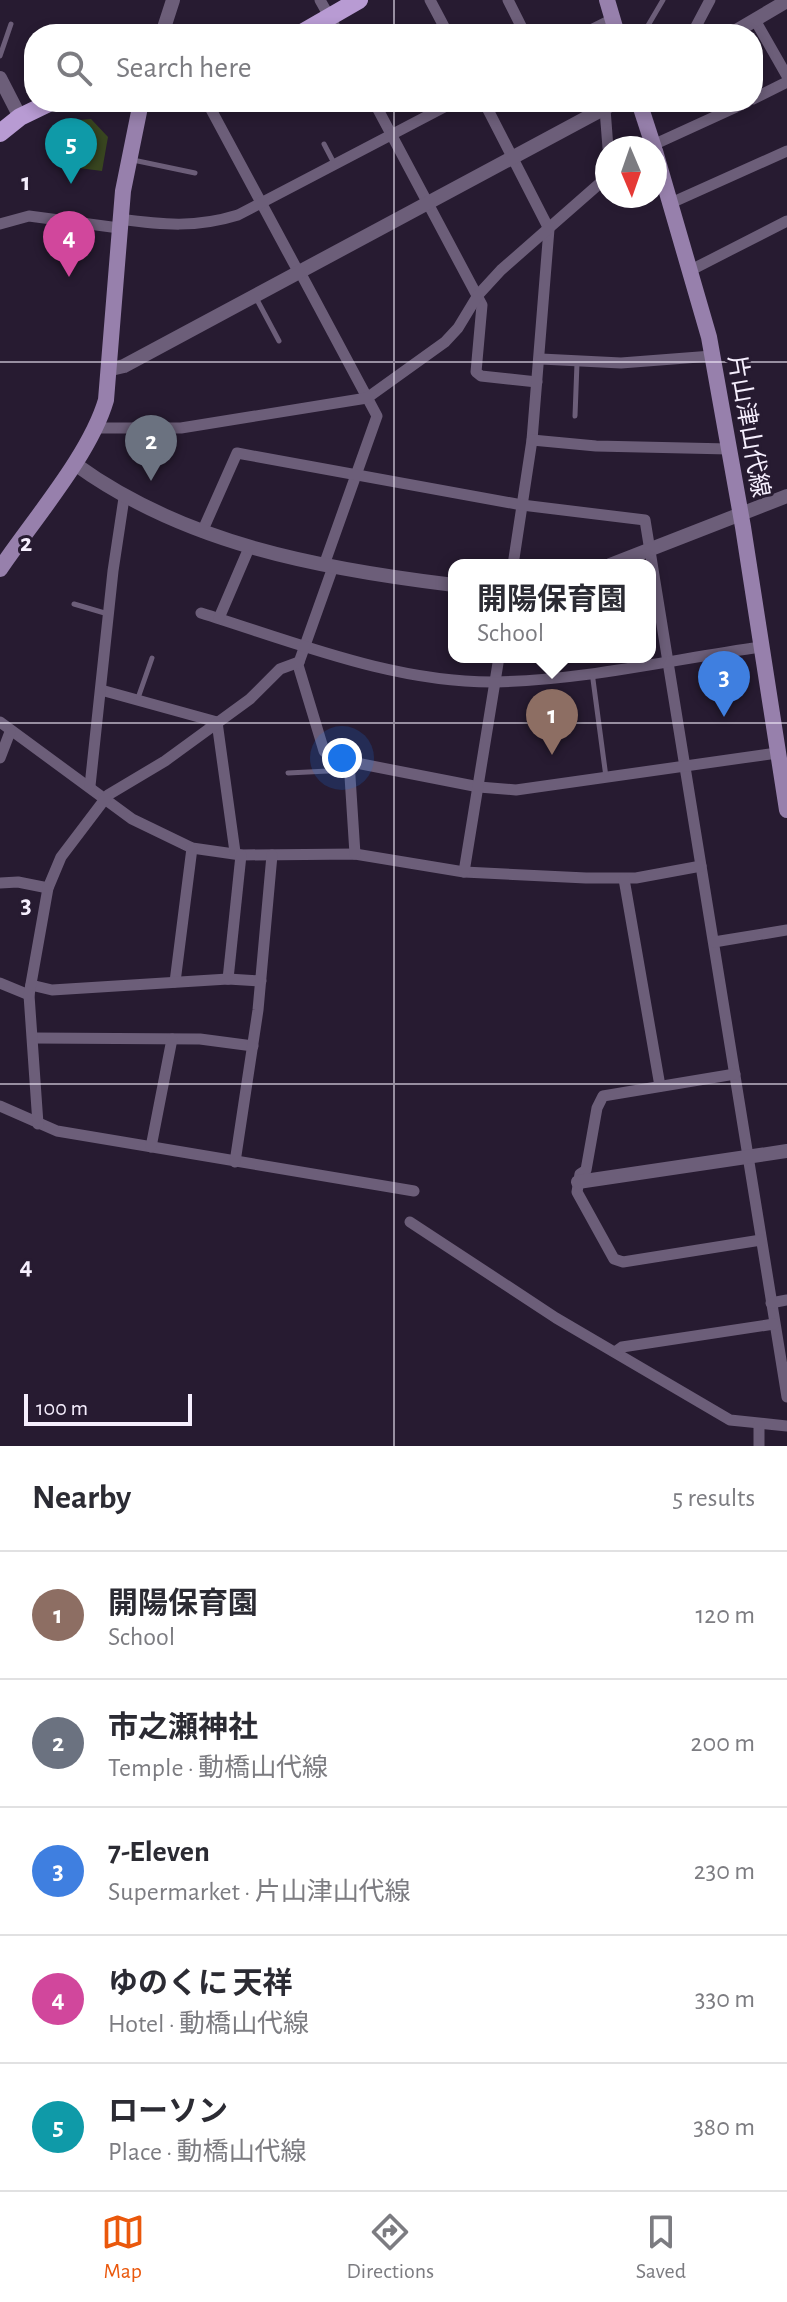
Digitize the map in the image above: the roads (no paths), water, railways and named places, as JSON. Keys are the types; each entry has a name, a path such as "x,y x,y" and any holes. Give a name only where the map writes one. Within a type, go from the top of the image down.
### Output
{"main road":[{"path":"317,24 359,0"},
{"path":"607,0 614,24"},
{"path":"0,133 30,112"},
{"path":"0,569 75,464 96,428 106,400 111,369 120,224 128,160 139,112"},
{"name":"片山津山代線","path":"642,112 650,136"},
{"name":"片山津山代線","path":"667,190 712,356 761,647 782,752 787,810"}],"street":[{"path":"165,24 173,0"},
{"path":"320,0 333,24"},
{"path":"430,0 443,24"},
{"path":"508,0 520,24"},
{"path":"697,24 710,0"},
{"path":"748,24 787,1"},
{"path":"755,20 757,24"},
{"path":"763,34 787,76"},
{"path":"0,78 4,95 20,117"},
{"path":"763,94 787,82"},
{"path":"212,112 377,416 355,475 299,662 324,751 331,758 349,765 479,787 535,789 782,752"},
{"path":"379,112 482,305 476,372 481,376 537,382"},
{"path":"0,224 29,216 177,227 201,225 262,205 436,112"},
{"path":"489,112 549,229 541,359 514,559"},
{"path":"111,369 124,366 599,112"},
{"path":"609,136 610,112"},
{"path":"667,142 727,112"},
{"path":"671,203 787,151"},
{"path":"96,428 181,428 367,398 445,342 458,328 478,295 595,188"},
{"path":"691,270 787,221"},
{"path":"541,359 577,363 712,356"},
{"path":"532,440 596,446 729,449"},
{"path":"202,532 237,453 522,505 645,520 650,559"},
{"path":"75,464 124,498 202,532 249,548 328,566 448,584"},
{"path":"627,559 787,496"},
{"path":"90,786 124,498"},
{"path":"219,618 249,548"},
{"path":"656,593 787,1397"},
{"path":"201,613 403,673 495,682 648,663"},
{"path":"656,662 761,647"},
{"path":"38,1124 30,990 48,888 61,857 104,799 217,722 267,685 280,669 299,662"},
{"path":"464,872 498,663"},
{"path":"101,690 217,722"},
{"path":"0,722 132,819 192,848 238,854 355,854 464,872 624,879 701,866"},
{"path":"217,722 238,854 228,979"},
{"path":"0,758 10,732"},
{"path":"349,765 355,854"},
{"path":"175,982 192,848"},
{"path":"235,1162 261,981 272,855"},
{"path":"624,879 660,1086"},
{"path":"0,883 18,882 48,888"},
{"path":"714,942 787,930"},
{"path":"0,983 30,990 52,990 228,979 261,981"},
{"path":"33,1038 172,1039 253,1046"},
{"path":"151,1147 172,1039"},
{"path":"735,1074 603,1096 599,1100 586,1170 578,1182 577,1192 614,1259 623,1262 761,1240"},
{"path":"0,1106 57,1131 414,1191"},
{"path":"578,1182 787,1151"},
{"path":"410,1222 556,1318 730,1420 787,1426"},
{"path":"771,1303 787,1300"},
{"path":"615,1352 622,1347 774,1324"},
{"path":"759,1425 759,1446"}],"lane":[{"path":"649,24 663,0"},
{"path":"0,56 11,24"},
{"path":"324,144 336,166"},
{"path":"128,160 195,173"},
{"path":"255,296 279,341"},
{"path":"575,416 577,363"},
{"path":"74,604 109,614"},
{"path":"138,698 152,658"},
{"path":"592,672 606,778"},
{"path":"288,773 349,765"}],"place":[{"name":"ローソン","path":"71,184"},
{"name":"ゆのくに 天祥","path":"69,277"},
{"name":"市之瀬神社","path":"151,481"},
{"name":"7-Eleven","path":"724,717"},
{"name":"開陽保育園","path":"552,755"}]}
